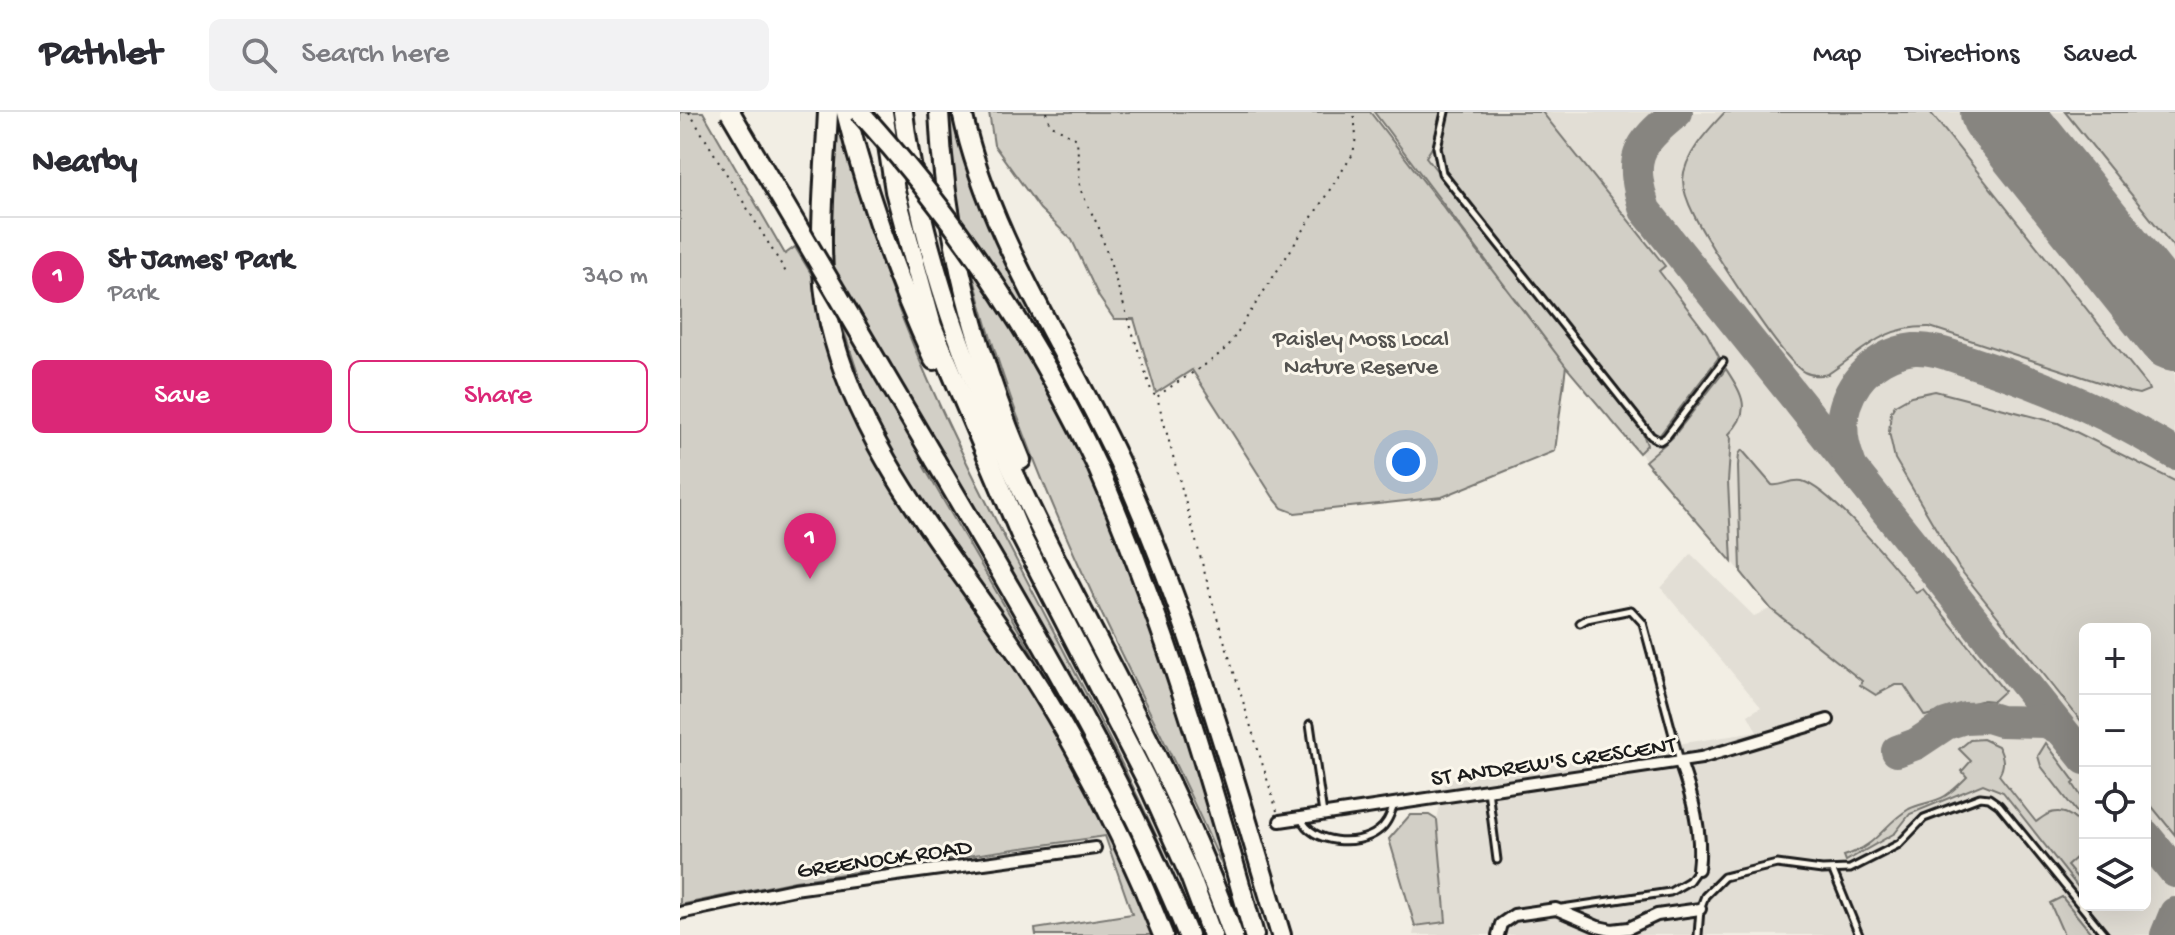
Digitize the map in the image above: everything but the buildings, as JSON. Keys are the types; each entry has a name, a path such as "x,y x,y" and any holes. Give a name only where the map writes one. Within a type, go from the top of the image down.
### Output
{"highway":[{"path":"730,112 1065,683 1146,842 1188,935"},
{"path":"828,112 823,266 830,323 848,381 876,440 918,514 1026,667 1094,783 1163,935"},
{"path":"846,112 869,194 920,331 971,441 1143,770 1185,864 1212,935"},
{"path":"860,112 940,205 980,259 1042,358 1097,466 1133,550 1159,622 1254,935"},
{"path":"883,112 895,191 932,326 1022,538"},
{"path":"903,112 929,246 968,366 1049,546 1188,819 1233,935"},
{"path":"939,112 946,189 956,246 987,369 1019,457 1123,689"},
{"path":"962,112 974,158 1000,224 1102,427 1147,525 1206,694 1281,935"}],"street":[{"name":"ST ANDREW'S CRESCENT","path":"1280,821 1680,762 1828,720"},
{"path":"1680,762 1689,786 1698,833 1698,869"},
{"name":"GREENOCK ROAD","path":"680,913 794,889 1095,848"},
{"path":"1498,935 1501,924 1514,915 1556,909 1598,927 1633,932 1657,915 1700,909"}],"lane":[{"path":"1445,112 1437,147 1442,173 1651,436 1660,441 1666,437 1723,362"},
{"path":"1580,623 1631,610 1643,623 1680,762"},
{"path":"1310,724 1323,815"},
{"path":"1488,789 1497,860"},
{"path":"1698,935 1700,909 1705,896 1724,877 1777,864 1833,871 1850,869 1899,844 1924,818 1972,799 1989,798 1999,805 2105,935"},
{"path":"1301,818 1310,832 1324,838 1351,841 1375,834 1385,825 1394,804"},
{"path":"1556,909 1670,892 1689,881 1698,869"},
{"path":"1833,871 1859,935"}],"path":[{"path":"689,112 787,274"},
{"path":"1046,112 1050,124 1077,139 1080,189 1099,228 1152,393 1157,397 1215,611 1280,821"},
{"path":"1157,397 1174,383 1211,362 1229,345 1353,154 1356,137 1354,112"}],"shaded area":[{"path":"1376,112 2175,112 2175,935 1413,935 1415,926 1446,921 1437,820 1445,779 1757,732 1748,715 1761,707 1661,588 1691,554 1754,616 1772,608 1640,453"}],"green space":[{"path":"680,112 703,112 785,254 795,247 818,285 868,434 912,520 1041,705 1100,806 1158,935 1036,935 1035,929 1132,914 1105,836 795,881 680,905"},
{"path":"945,112 954,112 1110,460 1089,472 1151,627 1233,892 1065,534 1018,417 997,358 964,236 952,174"},
{"name":"Paisley Moss Local Nature Reserve","path":"989,112 1370,112 1566,366 1555,451 1442,497 1295,513 1282,508 1192,370 1156,393 1134,319 1114,319 1099,297 1072,240 1040,209 994,145"},
{"path":"1374,112 1441,112 1433,146 1426,157 1641,428 1647,445 1639,453 1567,368"},
{"path":"1449,112 1542,112 1665,266 1659,271 1707,334 1719,357 1659,436 1444,172 1442,142"},
{"path":"1725,112 1930,112 2149,390 2139,394 2129,392 1930,327 1886,335 1828,374 1804,372 1779,346 1746,299 1702,229 1685,193 1683,180 1688,161 1698,143"},
{"path":"2065,112 2175,112 2175,249"},
{"path":"836,128 843,128 871,231 908,332 951,429 1145,811 1188,909 1071,680 944,456 924,467 1058,698 937,524 889,450 871,414 845,334 832,264 832,177"},
{"path":"1726,369 1737,386 1743,409 1729,434 1732,562 1645,461 1673,437"},
{"path":"1935,391 2058,423 2175,481 2175,835 2151,805 2151,623 2079,623 2079,718 1959,568 1895,459 1889,432 1891,412 1895,405 1911,396"},
{"path":"1742,450 1772,485 1802,481 1846,513 1916,593 1923,589 2004,691 1993,701 1984,700 1925,716 1904,685 1895,685 1876,695 1860,685 1862,681 1771,609 1741,572 1738,466"},
{"path":"1983,739 1998,746 2003,761 1999,775 2036,822 2050,813 2059,812 2077,821 2079,855 2067,866 2079,880 2079,888 2003,792 1983,784 1910,814 1895,833 1846,861 1844,856 1873,841 1909,809 1941,798 1957,787 1967,777 1962,771 1971,761 1959,749 1970,740"},
{"path":"2046,743 2075,782 2073,784 2079,793 2079,815 2041,766 2038,756"},
{"path":"1410,815 1429,815 1437,820 1446,922 1415,926 1389,839"},
{"path":"2062,897 2091,933 2089,935 2064,935 2050,903"}],"taxiway":[{"path":"1677,112 1652,134 1639,154 1637,178 1645,210 2079,752"},
{"path":"1850,463 1842,421 1851,391 1862,375 1875,364 1898,352 1914,349 1952,356 2052,391 2127,426 2175,454"},
{"path":"1897,751 1916,744 1946,724 1965,718 2046,722 2061,730"},
{"path":"2148,839 2175,872"},
{"path":"2166,935 2175,913"}],"runway":[{"path":"2000,112 2175,331"}],"place":[{"name":"St James' Park","path":"810,579"}]}
